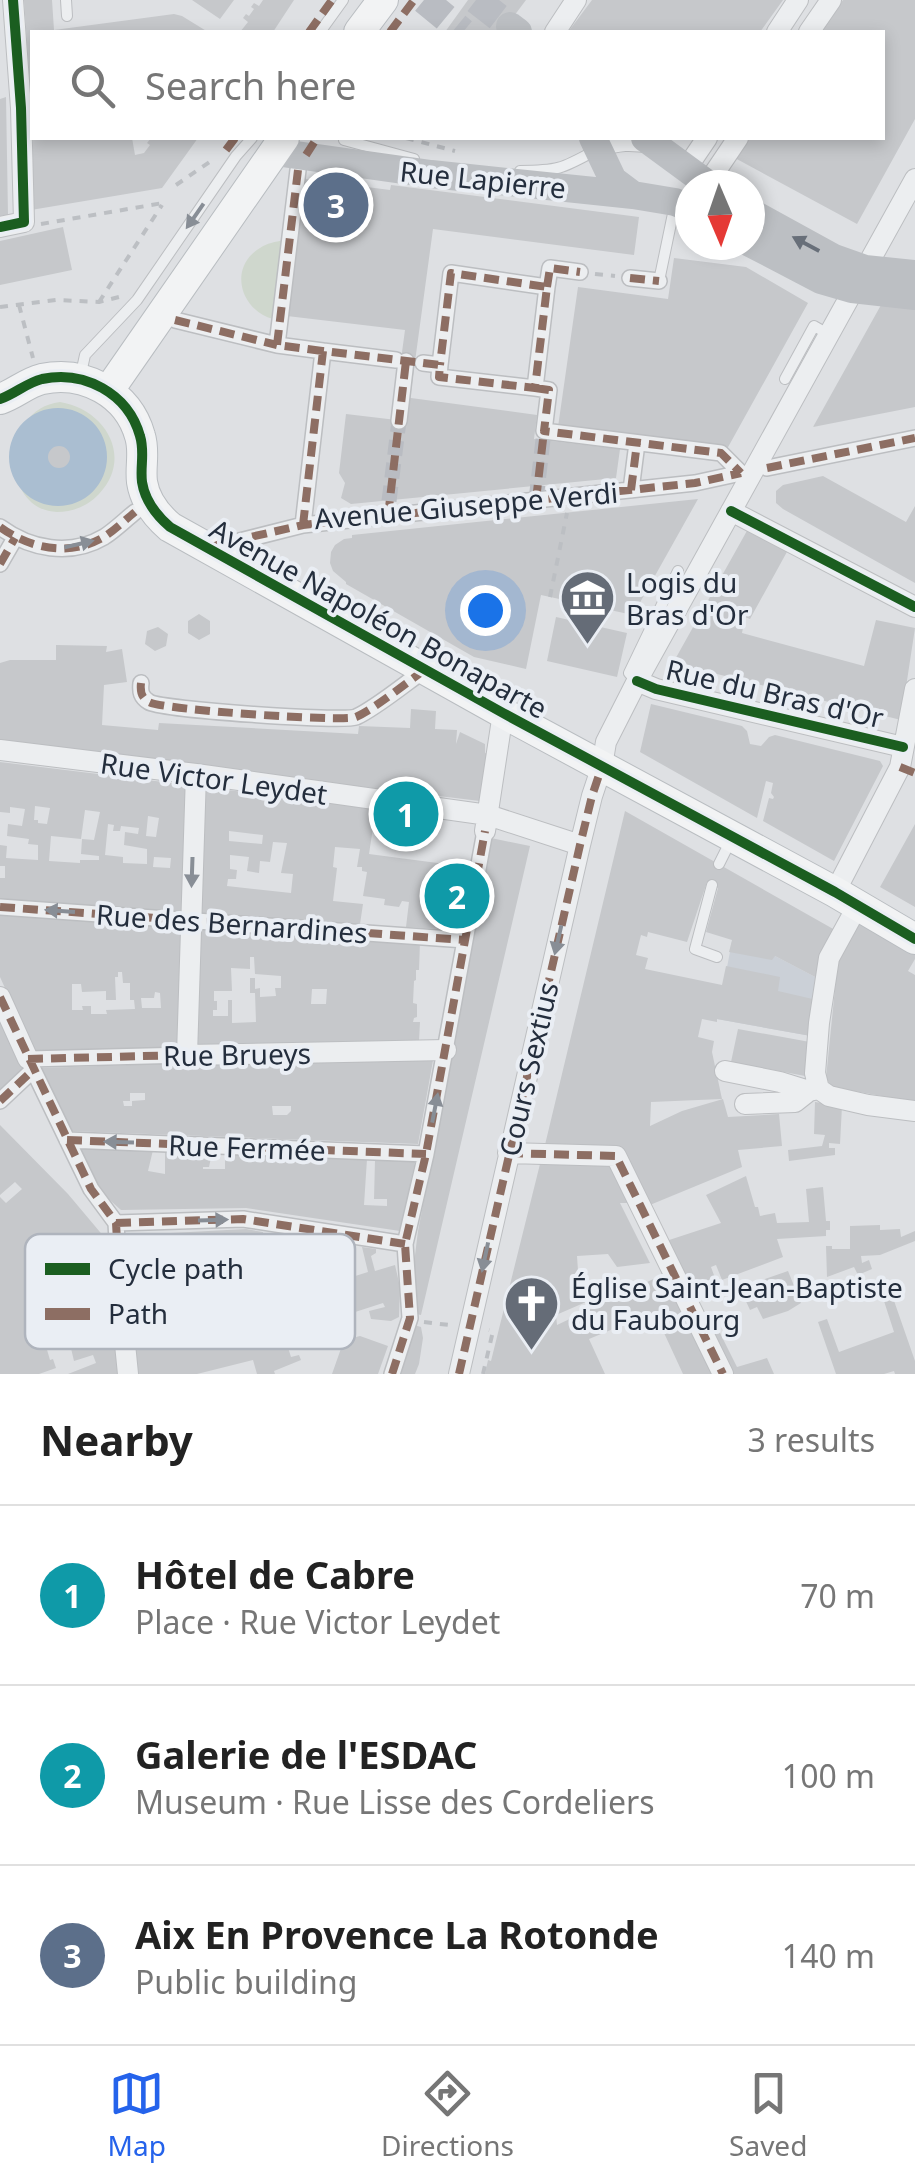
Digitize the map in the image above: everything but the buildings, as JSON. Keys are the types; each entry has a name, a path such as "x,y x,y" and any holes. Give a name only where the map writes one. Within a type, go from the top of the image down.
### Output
{"main road":[{"path":"649,140 689,170"},
{"path":"596,143 613,180 633,195"},
{"path":"109,390 278,149"},
{"name":"Rue Lapierre","path":"278,149 394,170 496,175 675,204"},
{"path":"765,220 834,258 859,279 915,296"},
{"path":"765,251 821,280 915,274"},
{"path":"0,399 38,380 54,377 80,379 109,390 129,412 140,435 144,455 140,504"},
{"name":"Avenue Napoléon Bonaparte","path":"140,504 170,528 602,766 726,850 847,899 915,939"}],"street":[{"path":"0,227 24,222 22,108 13,0"},
{"path":"556,30 576,0"},
{"path":"777,30 798,0"},
{"path":"810,30 831,0"},
{"name":"Rue Lapierre","path":"596,143 624,140"},
{"path":"702,170 707,140"},
{"path":"709,170 736,140"},
{"path":"277,346 278,149"},
{"name":"Cours Sextius","path":"459,1374 606,742 915,179"},
{"path":"175,320 277,346 416,362 438,376 535,388 550,268 580,272"},
{"path":"399,421 416,362 451,273 547,286"},
{"path":"630,278 659,281"},
{"name":"Avenue Giuseppe Verdi","path":"323,350 303,524 389,508 695,484 741,474 721,453 544,431 549,390 535,388"},
{"path":"767,468 915,438"},
{"name":"Avenue Giuseppe Verdi","path":"632,490 637,443"},
{"path":"0,527 15,538 44,548 82,546 106,536 140,504"},
{"path":"731,511 915,607"},
{"path":"208,549 303,524"},
{"path":"0,564 15,538"},
{"path":"141,683 141,695 158,706 353,718 426,669"},
{"name":"Rue du Bras d'Or","path":"637,682 906,762"},
{"path":"814,1090 829,958 847,899 906,762 915,689"},
{"path":"392,1374 410,1318 405,1244 446,1050 504,712"},
{"name":"Rue Victor Leydet","path":"0,750 196,774 486,823 580,846"},
{"path":"188,1055 196,774"},
{"name":"Rue des Bernardines","path":"0,907 465,940"},
{"path":"0,997 91,1189 116,1223 117,1234"},
{"name":"Rue Brueys","path":"30,1065 188,1055 446,1050"},
{"path":"0,1102 30,1065"},
{"path":"725,1072 868,1105 915,1111"},
{"path":"744,1104 795,1102 814,1090"},
{"name":"Rue Fermée","path":"67,1140 426,1154"},
{"path":"508,1153 616,1156 723,1374"},
{"path":"116,1223 244,1220 338,1234"},
{"path":"355,1237 405,1244"},
{"path":"126,1349 128,1374"}],"lane":[{"path":"66,0 67,16"},
{"path":"322,30 344,0 371,16"},
{"path":"344,140 430,161"},
{"name":"Rue Lapierre","path":"496,175 552,170 574,163 596,143"},
{"path":"80,379 84,354 136,300 236,156 278,149"},
{"path":"449,164 496,175"},
{"path":"659,281 675,228"},
{"path":"785,379 814,326 828,334"},
{"path":"637,682 629,673 678,571"},
{"path":"712,885 695,949 717,957"}],"path":[{"path":"414,140 468,153"},
{"path":"176,185 214,159"},
{"path":"0,307 56,300 99,302 163,203 60,220"},
{"path":"122,266 131,271"},
{"path":"580,272 630,278"},
{"path":"18,304 38,380"},
{"path":"550,597 567,513"},
{"path":"423,1322 470,1327"}],"shaded area":[{"path":"284,240 273,319 246,298 241,276 250,256 265,245"},
{"path":"60,402 76,406 101,424 110,437 114,465 109,480 95,498 80,508 57,512 38,507 25,495 17,478 15,459 26,422 40,409"},
{"path":"734,931 819,979 811,1036 717,1019"}],"water":[{"path":"58,408 77,412 93,422 103,438 107,457 103,476 93,492 77,502 58,506 39,502 23,492 13,476 9,457 13,438 23,422 39,412"}],"tunnel":[{"path":"424,0 461,30"},
{"path":"476,0 510,26"},
{"path":"389,501 399,421"},
{"path":"536,500 544,431"}],"marked path":[{"path":"310,30 332,0"},
{"path":"392,30 414,0"},
{"path":"226,150 234,140"},
{"path":"306,155 316,140"},
{"path":"298,170 277,345 323,351"},
{"path":"547,287 550,268 580,272"},
{"path":"303,525 323,351 440,365 439,377 535,388 547,287 451,273 440,365"},
{"path":"630,278 659,281"},
{"path":"175,320 277,345"},
{"path":"388,516 406,361"},
{"path":"535,388 549,390 544,431 721,453 741,473"},
{"path":"536,500 544,431"},
{"path":"767,468 915,438"},
{"path":"631,490 637,443"},
{"path":"208,549 303,525 695,483 741,473"},
{"path":"0,527 37,545 78,547 104,537 135,512"},
{"path":"0,564 15,538"},
{"path":"141,683 144,698 161,705 344,718 364,713 426,669"},
{"path":"459,1374 580,845 602,766"},
{"path":"900,767 915,773"},
{"path":"392,1374 410,1318 405,1244 426,1154 485,831"},
{"path":"0,907 465,940"},
{"path":"0,997 91,1189 116,1223 117,1234"},
{"path":"28,1059 187,1055"},
{"path":"0,1101 33,1070"},
{"path":"67,1140 426,1154"},
{"path":"508,1153 616,1156 723,1374"},
{"path":"116,1223 243,1219 340,1234"},
{"path":"355,1236 405,1244"}],"cycle path":[{"path":"0,227 24,222 13,0"},
{"path":"0,399 36,381 58,377 102,388 126,408 134,421 141,442 146,495 170,527 915,939"},
{"path":"731,511 915,607"},
{"path":"637,681 656,689 903,747"}],"place":[{"name":"Aix En Provence La Rotonde","path":"336,205"},
{"name":"Logis du Bras d'Or","path":"587,647"},
{"name":"Hôtel de Cabre","path":"406,814"},
{"name":"Galerie de l'ESDAC","path":"457,896"},
{"name":"Église Saint-Jean-Baptiste du Faubourg","path":"532,1352"}]}
